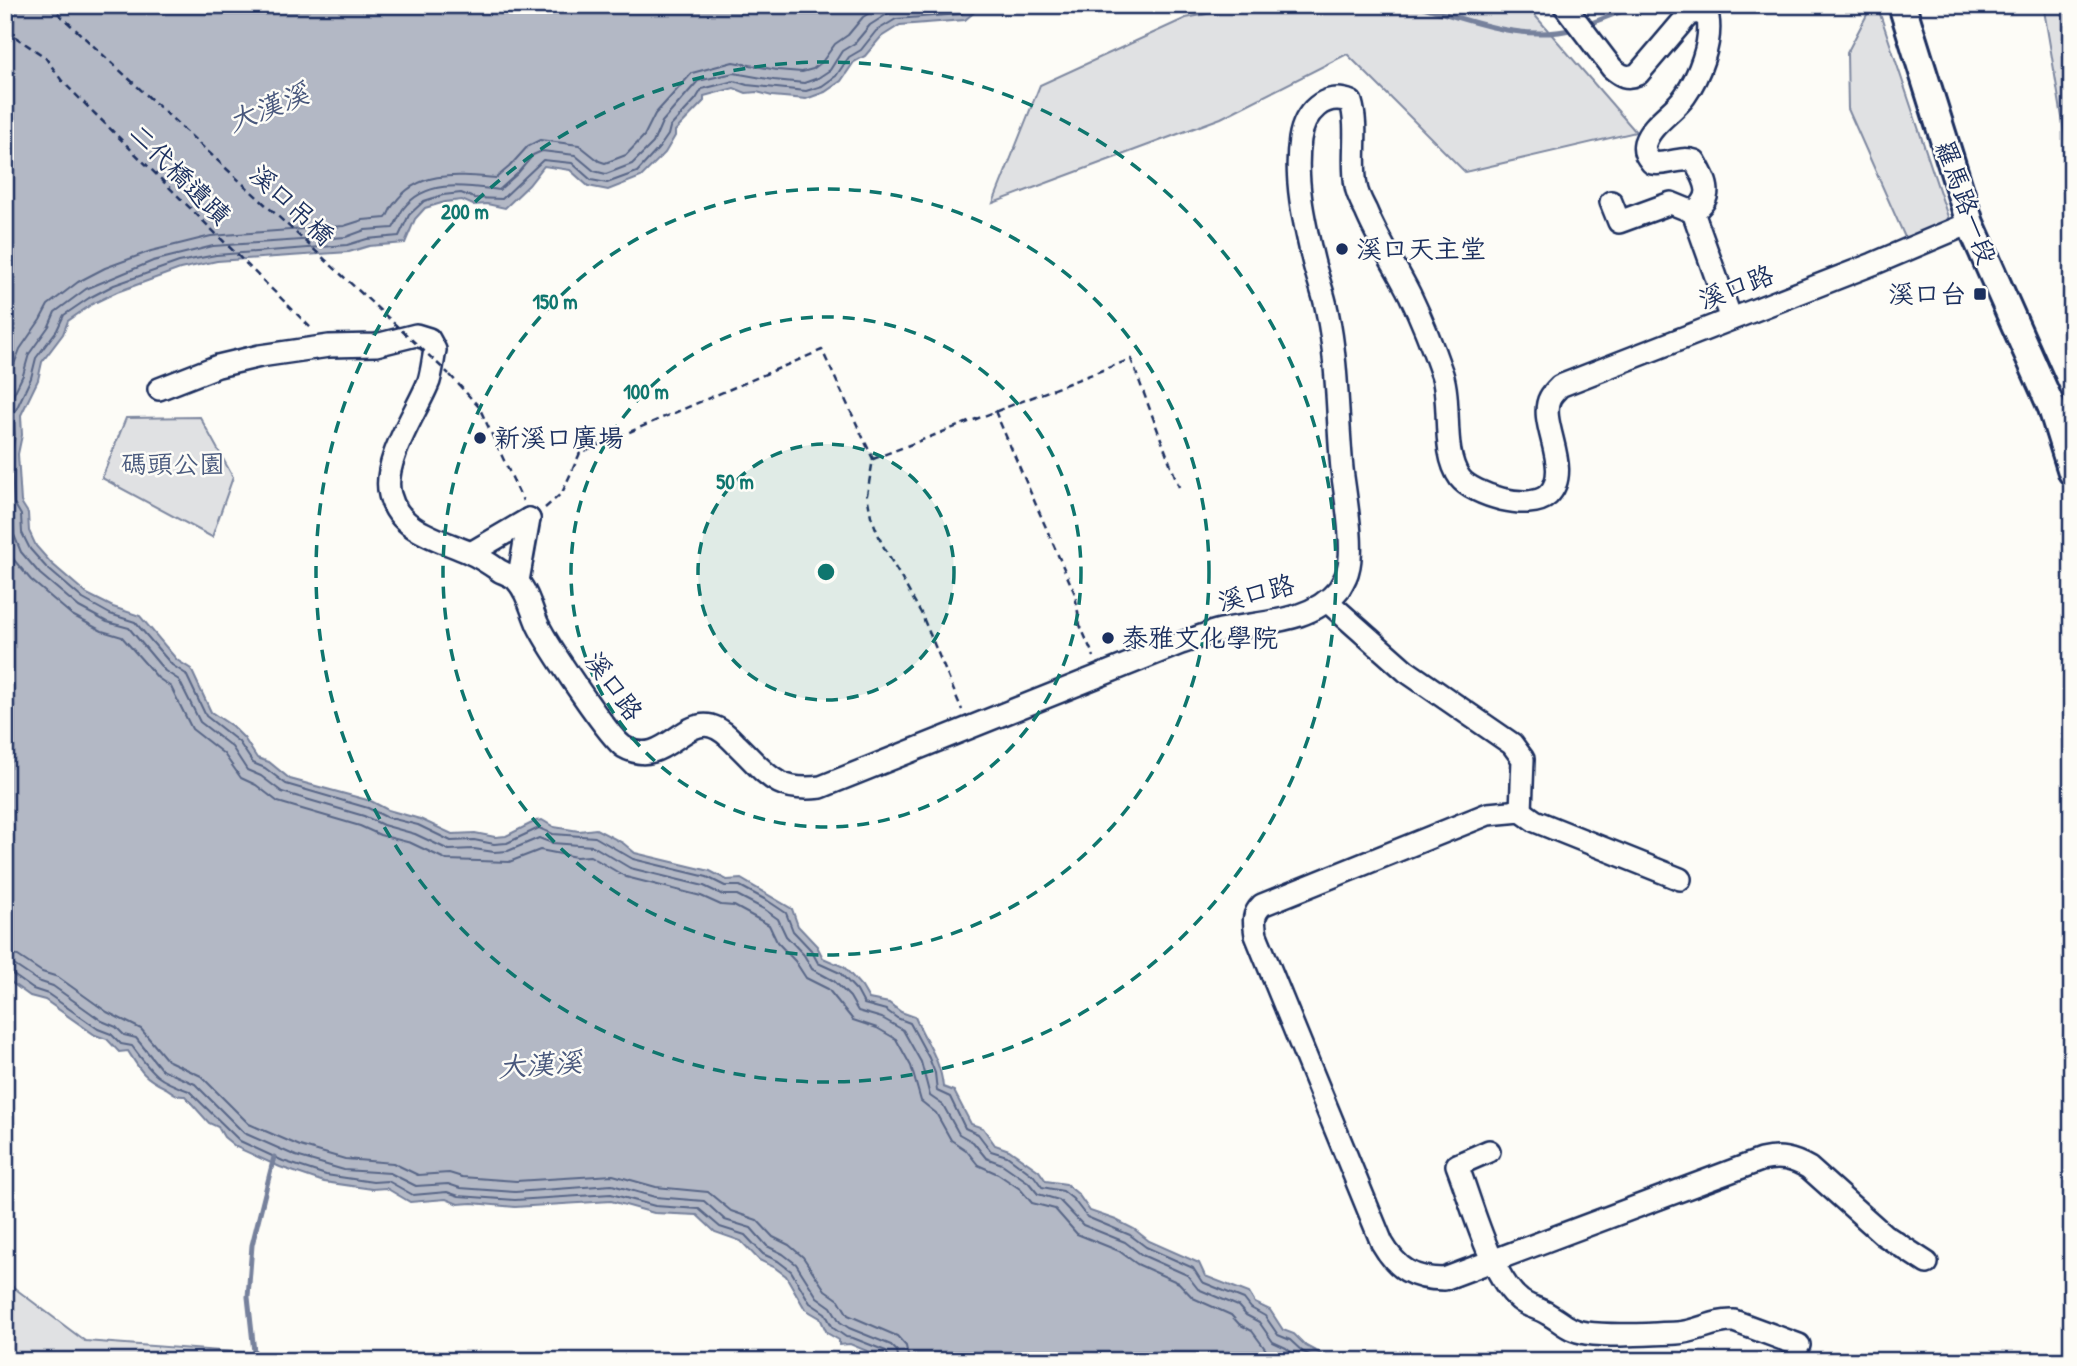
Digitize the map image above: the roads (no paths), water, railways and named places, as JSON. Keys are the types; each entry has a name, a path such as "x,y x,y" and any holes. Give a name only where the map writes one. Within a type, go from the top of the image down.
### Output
{"main road":[{"name":"羅馬路一段","path":"1902,5 1970,223 2052,408 2072,472"}],"lane":[{"path":"1564,5 1612,68 1620,75 1630,78 1638,74 1689,14 1699,12 1708,18 1710,29 1703,60 1685,96 1645,143 1645,154 1652,163 1661,164 1686,158 1695,161 1708,194 1704,204 1693,212"},
{"name":"溪口路","path":"518,581 540,628 607,729 623,747 644,753 662,749 692,728 708,725 721,729 765,772 784,786 802,789 821,787 1212,633 1293,617 1327,601 1340,587 1349,570 1349,547 1340,449 1337,375 1327,310 1313,260 1300,190 1300,138 1309,114 1324,101 1339,97 1350,102 1355,116 1356,188 1376,234 1410,296 1442,376 1448,403 1453,466 1462,481 1484,493 1517,503 1538,501 1549,494 1556,481 1557,461 1547,414 1549,399 1560,386 1873,264 1970,223"},
{"path":"1611,202 1619,222 1671,203 1693,212 1731,319"},
{"path":"159,389 218,366 260,356 329,346 376,345 416,335 429,340 435,350 429,379 397,447 391,471 390,495 401,515 416,531 471,553 518,581 529,519 471,553"},
{"path":"1327,601 1406,671 1512,744 1522,758 1521,811"},
{"path":"1680,879 1535,821 1521,811 1488,814 1262,905 1255,912 1256,935 1382,1243 1392,1260 1407,1271 1427,1279 1444,1279 1761,1160 1778,1157 1794,1159 1809,1168 1884,1235 1927,1263"},
{"path":"1489,1152 1457,1164 1493,1261 1509,1289 1521,1301 1547,1313 1570,1330 1620,1336 1680,1333 1697,1331 1723,1321 1734,1321 1799,1345"}],"water":[{"name":"大漢溪","path":"5,5 988,5 978,9 965,20 900,25 881,37 865,56 854,62 841,81 825,92 806,99 746,93 734,88 704,96 704,101 675,131 665,153 641,177 608,190 588,186 570,170 544,166 505,208 487,204 473,205 462,200 425,208 415,219 405,243 369,246 349,252 217,261 180,269 92,304 68,321 63,334 42,362 38,380 21,415 22,435 18,454 21,502 28,513 29,531 36,546 51,563 87,594 140,616 177,660 191,669 211,712 244,738 257,758 269,762 290,779 371,801 452,834 506,836 542,820 554,827 579,831 596,829 623,843 635,853 710,871 727,880 741,879 792,909 798,926 817,946 823,958 844,967 869,999 889,1003 901,1012 915,1017 936,1059 943,1087 954,1091 971,1124 983,1128 995,1145 1009,1150 1039,1171 1046,1181 1066,1184 1078,1194 1090,1211 1116,1220 1149,1241 1199,1263 1205,1276 1249,1293 1255,1303 1270,1310 1283,1330 1294,1334 1306,1346 1334,1361 891,1361 850,1344 839,1345 839,1340 827,1333 820,1318 805,1309 786,1276 759,1260 741,1241 715,1232 697,1215 654,1213 611,1201 515,1207 458,1204 446,1199 410,1202 386,1188 372,1189 324,1182 280,1167 236,1147 224,1137 218,1127 209,1123 185,1096 177,1095 147,1076 128,1051 119,1052 107,1039 95,1035 45,1000 30,996 5,978"}],"waterway":[{"path":"1416,5 1495,28 1536,33 1577,28"},
{"path":"1586,25 1638,5"},
{"path":"255,1361 248,1297 252,1245 274,1157"}],"place":[{"name":"溪口天主堂","path":"1342,249"},
{"name":"溪口台","path":"1980,294"},
{"name":"新溪口廣場","path":"480,438"},
{"name":"泰雅文化學院","path":"1108,638"}],"park label":[{"name":"碼頭公園","path":"173,464"}]}
